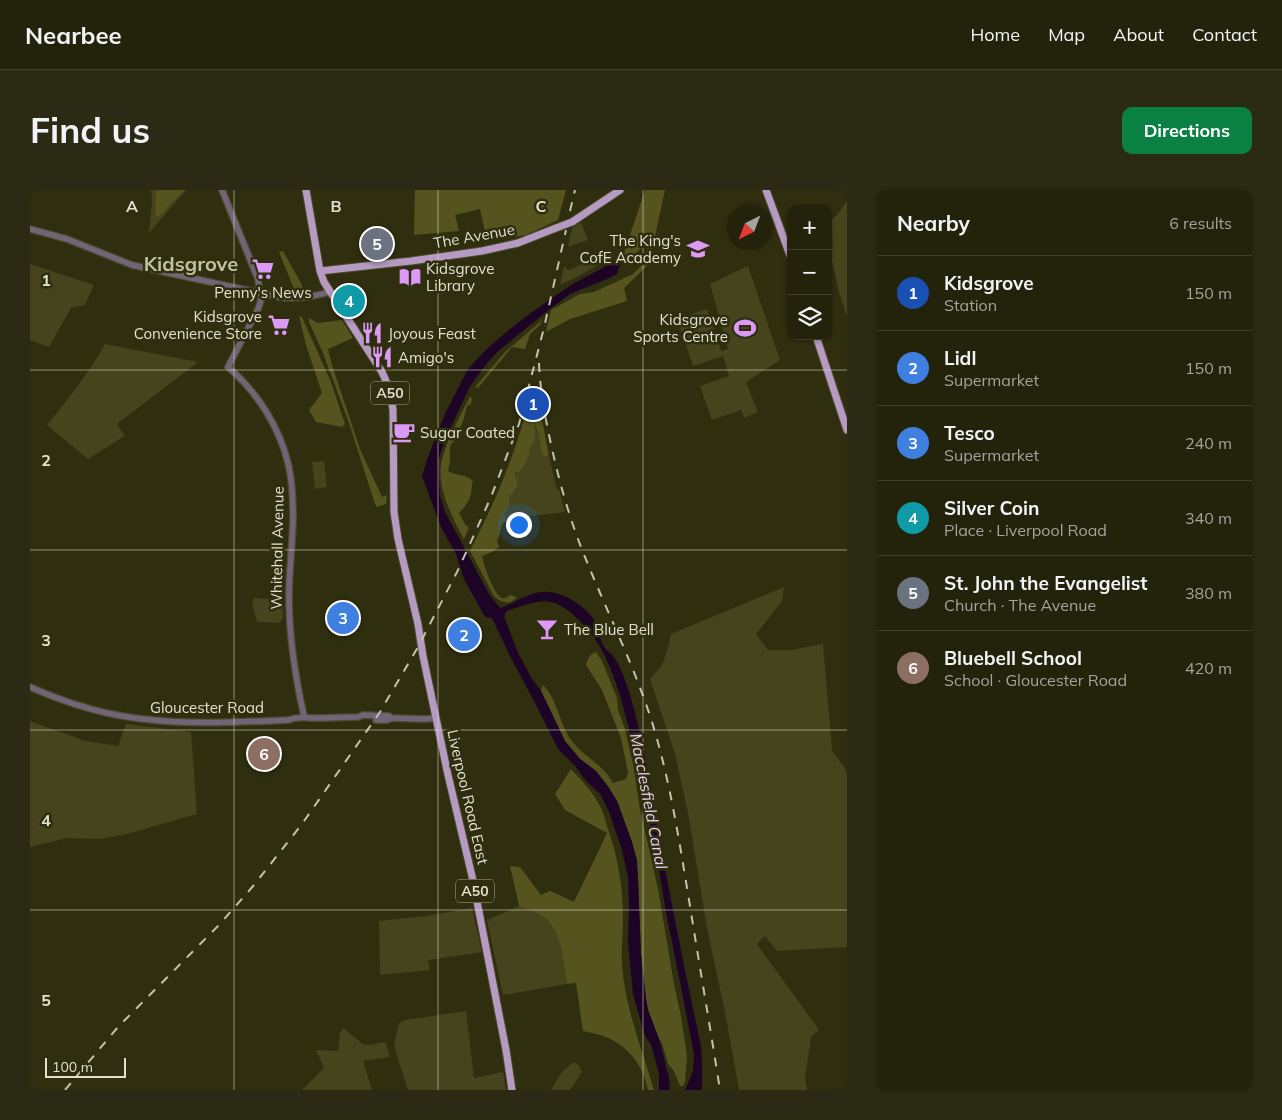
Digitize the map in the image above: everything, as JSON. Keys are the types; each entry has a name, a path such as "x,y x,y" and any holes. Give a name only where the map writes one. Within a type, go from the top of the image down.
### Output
{"main road":[{"name":"A50","path":"306,190 320,271 329,292"},
{"name":"The Avenue","path":"320,271 411,261 518,244 572,222 620,190"},
{"path":"766,190 788,250"},
{"name":"Liverpool Road East","path":"329,292 377,364 390,390 393,410 394,512 398,539 418,624 448,775 472,876 512,1090"},
{"path":"817,340 847,430"}],"street":[{"path":"222,190 258,279 261,293"},
{"path":"30,229 67,239 124,262 279,298 293,298 329,292"},
{"name":"Whitehall Avenue","path":"261,293 258,309 228,367 238,375 262,405 271,420 290,469 293,514 289,628 304,716"},
{"name":"Gloucester Road","path":"30,687 80,706 144,720 207,723 288,720 304,716 312,718 358,717 363,715 389,716 392,718 436,718"}],"shaded area":[{"path":"151,190 186,190 149,233 152,201"},
{"path":"158,190 184,190 168,206 163,214 158,217 155,213 156,192"},
{"path":"415,190 566,190 558,220 526,235 487,241 480,209 455,215 459,231 414,235"},
{"path":"645,190 665,190 649,264 624,288 627,301 570,319 546,332 551,310 580,294 594,292 633,274 646,261 647,247 644,246 622,260 621,255 623,256"},
{"path":"847,201 847,316 832,261 832,219"},
{"path":"581,222 588,240 568,247 572,228"},
{"path":"283,251 302,285 303,294 296,294 279,252"},
{"path":"596,258 598,265 560,285 564,267 569,270"},
{"path":"30,264 94,285 85,305 71,308 49,347 30,340"},
{"path":"748,266 780,360 746,382 758,412 744,418 741,410 712,420 700,386 729,376 723,356 693,366 677,319 707,309 721,351 728,349 710,284"},
{"path":"299,316 302,317 331,382 345,424 342,427 316,422 309,410 322,393 306,345"},
{"path":"542,317 541,324 530,334 525,349 512,347 478,388 475,387 505,352 540,322"},
{"path":"309,318 318,323 342,320 353,338 328,349 360,449 382,497 387,495 386,504 377,507 375,504 349,423"},
{"path":"105,344 198,362 117,424 125,436 88,459 47,425 85,376"},
{"path":"470,396 472,399 471,404 467,406 463,421 454,442 450,446 448,471 473,481 469,500 459,513 469,528 464,539 447,503 440,474 446,448"},
{"path":"540,409 549,456 543,457 535,425 534,440 526,462 518,473 514,471 518,484 513,494 509,496 509,506 504,514 506,521 502,525 497,540 499,547 482,556 495,591 502,598 510,595 517,597 511,602 506,602 494,596 470,551 502,483 526,412"},
{"path":"535,424 543,457 549,456 557,490 559,490 565,512 505,519 504,513 508,505 509,496 513,494 518,484 513,471 518,473 525,465 535,432"},
{"path":"324,461 327,487 315,489 312,462"},
{"path":"784,587 782,601 756,634 768,650 791,650 823,644 832,750 847,772 847,947 777,951 765,936 757,944 819,1030 811,1037 805,1079 807,1090 739,1090 707,928 688,813 675,754 650,679 662,665 671,634"},
{"path":"254,598 281,600 283,613 281,621 279,623 257,622 252,603"},
{"path":"596,652 602,661 617,698 618,710 625,729 633,764 640,809 658,889 681,1016 687,1056 683,1086 680,1086 674,1071 668,1064 662,1043 648,1010 641,954 638,878 632,842 617,801 596,771 580,759 565,741 541,691 543,685 552,697 568,735 577,747 604,771 613,783 626,779 628,772 621,738 602,690 586,665 590,655"},
{"path":"30,721 85,741 118,746 126,724 191,732 197,814 127,834 100,839 67,838 30,847"},
{"path":"571,769 588,787 603,812 614,849 622,895 624,981 630,1013 654,1090 648,1090 639,1065 622,1046 606,1037 583,1031 576,983 567,984 561,948 554,930 544,917 519,906 510,866 520,867 541,895 550,891 574,902 607,833 565,810 555,794"},
{"path":"519,906 535,912 550,923 561,948 567,984 503,995 487,920"},
{"path":"472,908 482,952 428,960 430,970 380,975 379,921 426,916"},
{"path":"466,1011 474,1078 503,1072 506,1090 408,1090 394,1046 399,1023 405,1020"},
{"path":"343,1028 363,1044 370,1045 385,1042 390,1057 363,1061 372,1090 302,1090 324,1068 316,1050 338,1051 340,1033"},
{"path":"572,1063 579,1065 582,1072 570,1090 551,1090 562,1072"}],"water":[{"name":"Macclesfield Canal","path":"621,255 621,261 617,274 570,294 551,308 497,352 470,386 444,442 438,462 440,496 445,512 489,594 499,607 502,608 538,592 550,592 569,598 592,617 603,644 621,669 632,701 641,737 701,1046 702,1090 685,1090 693,1071 694,1055 660,874 630,734 612,671 602,649 581,622 556,603 536,602 505,613 505,619 518,653 541,691 565,741 580,759 596,771 607,785 617,801 632,842 637,860 641,954 646,999 659,1039 669,1078 670,1090 659,1090 659,1074 651,1044 645,1036 633,994 628,942 628,877 622,850 609,812 600,794 558,749 492,618 485,617 464,579 456,554 441,527 422,476 445,414 467,371 481,355 527,316 568,287 606,266"}],"railway":[{"path":"570,211 575,190"},
{"path":"65,1090 118,1027 219,925 254,885 302,824 380,712 418,647 469,546 491,497 519,424 544,328 566,230"},
{"path":"539,363 547,426 567,506 581,547 644,700 664,766 682,855 720,1090"}],"place":[{"name":"St. John the Evangelist","path":"377,244"},
{"name":"The King's CofE Academy","path":"698,249"},
{"name":"Penny's News","path":"263,269"},
{"name":"Kidsgrove Library","path":"410,277"},
{"name":"Silver Coin","path":"349,301"},
{"name":"Kidsgrove Convenience Store","path":"279,325"},
{"name":"Kidsgrove Sports Centre","path":"745,328"},
{"name":"Joyous Feast","path":"372,333"},
{"name":"Amigo's","path":"382,357"},
{"name":"Kidsgrove","path":"533,404"},
{"name":"Sugar Coated","path":"404,432"},
{"name":"Tesco","path":"343,618"},
{"name":"The Blue Bell","path":"547,629"},
{"name":"Lidl","path":"464,635"},
{"name":"Bluebell School","path":"264,754"}],"district":[{"name":"Kidsgrove","path":"191,263"}]}
